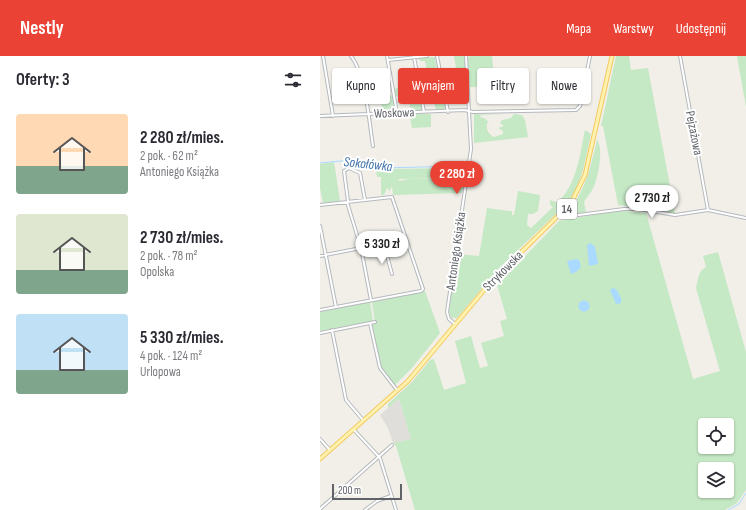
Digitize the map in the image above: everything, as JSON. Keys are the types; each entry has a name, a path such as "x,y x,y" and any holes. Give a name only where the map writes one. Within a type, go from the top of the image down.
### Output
{"main road":[{"name":"Strykowska","path":"320,458 398,391 418,370 493,280 559,216 575,198 584,179 612,56"}],"street":[{"path":"323,56 333,116"},
{"path":"351,56 356,65 365,96 373,146"},
{"path":"387,56 396,113"},
{"path":"388,60 427,56"},
{"path":"437,56 448,112"},
{"name":"Antoniego Książka","path":"455,324 450,319 447,312 471,149 466,56"},
{"name":"Woskowa","path":"320,116 424,112 576,110 580,106 590,56"},
{"name":"Pejzażowa","path":"680,56 708,210"},
{"path":"414,57 424,112"},
{"path":"365,200 360,173 349,168 344,171 348,201 362,248 371,300"},
{"path":"320,205 389,197 393,198 422,290 320,310"},
{"path":"559,216 571,216 624,209 639,209 675,215 708,210 746,218"},
{"path":"320,226 336,307"},
{"path":"359,239 381,233 392,274"},
{"path":"320,256 362,248"},
{"path":"320,333 375,322"},
{"path":"370,323 380,371 398,391"},
{"path":"332,330 346,400 364,421"},
{"path":"354,430 379,457 396,510"},
{"path":"320,439 330,450"},
{"path":"320,509 392,445"},
{"path":"365,510 377,501 391,496"}],"shaded area":[{"path":"399,399 411,439 393,443 388,428 380,415"}],"green space":[{"path":"454,56 464,56 466,68 456,68"},
{"path":"470,56 492,56 493,68 477,68 477,87 470,87 467,59"},
{"path":"616,56 629,56 631,70 648,68 675,213 618,205 603,126 601,126"},
{"path":"737,56 746,56 746,107"},
{"path":"435,57 437,68 426,68 425,61 420,61 419,58"},
{"path":"398,88 398,96 396,96 394,89"},
{"path":"390,95 393,95 395,106 394,110 383,112 381,104 390,104"},
{"path":"410,104 422,104 423,110 411,110"},
{"path":"434,104 445,104 446,109 436,110"},
{"path":"413,114 431,114 431,127 412,128 410,117"},
{"path":"474,114 506,115 481,115 480,117 489,122 487,123 487,129 494,137 503,134 503,131 498,128 504,126 500,123 502,120 511,118 514,114 522,115 525,120 528,137 474,143"},
{"path":"585,130 591,134 585,164 575,192 563,209 559,201 570,186 574,177"},
{"path":"597,140 600,149 600,163 594,186 584,202 586,212 567,215 583,187"},
{"path":"334,162 340,201 323,203 320,188 320,164"},
{"path":"465,168 465,175 460,178 398,179 400,181 409,179 460,179 464,183 462,193 393,195 392,186 390,191 387,188 384,195 381,195 381,177 377,177 376,169"},
{"path":"518,191 540,195 538,211 533,214 528,214 527,225 531,228 553,207 550,205 550,200 558,203 561,209 499,268 457,318 451,318 449,311 456,254 479,256 487,208 512,211 512,215 514,215"},
{"path":"624,211 646,213 693,379 720,371 696,288 700,273 706,267 703,256 718,252 746,352 746,490 737,503 725,510 415,510 396,446 393,443 411,439 399,399 388,408 388,404 413,381 430,360 434,359 444,390 466,383 455,341 471,336 480,368 488,366 481,343 504,336 500,321 507,319 497,285 559,221"},
{"path":"425,291 440,333 412,368 395,385 380,367 372,324 375,323 372,302"},
{"path":"370,302 373,321 320,331 320,312"}],"water":[{"path":"591,243 595,247 598,264 589,266 587,245"},
{"path":"576,259 579,260 581,267 576,272 571,274 567,261"},
{"path":"613,288 616,289 621,298 621,303 616,304 610,290"},
{"path":"582,301 586,301 588,302 588,310 582,311 579,308 579,304"}],"waterway":[{"name":"Sokołówka","path":"320,163 351,160 379,168 465,166"},
{"path":"728,510 739,504 746,493"}]}
